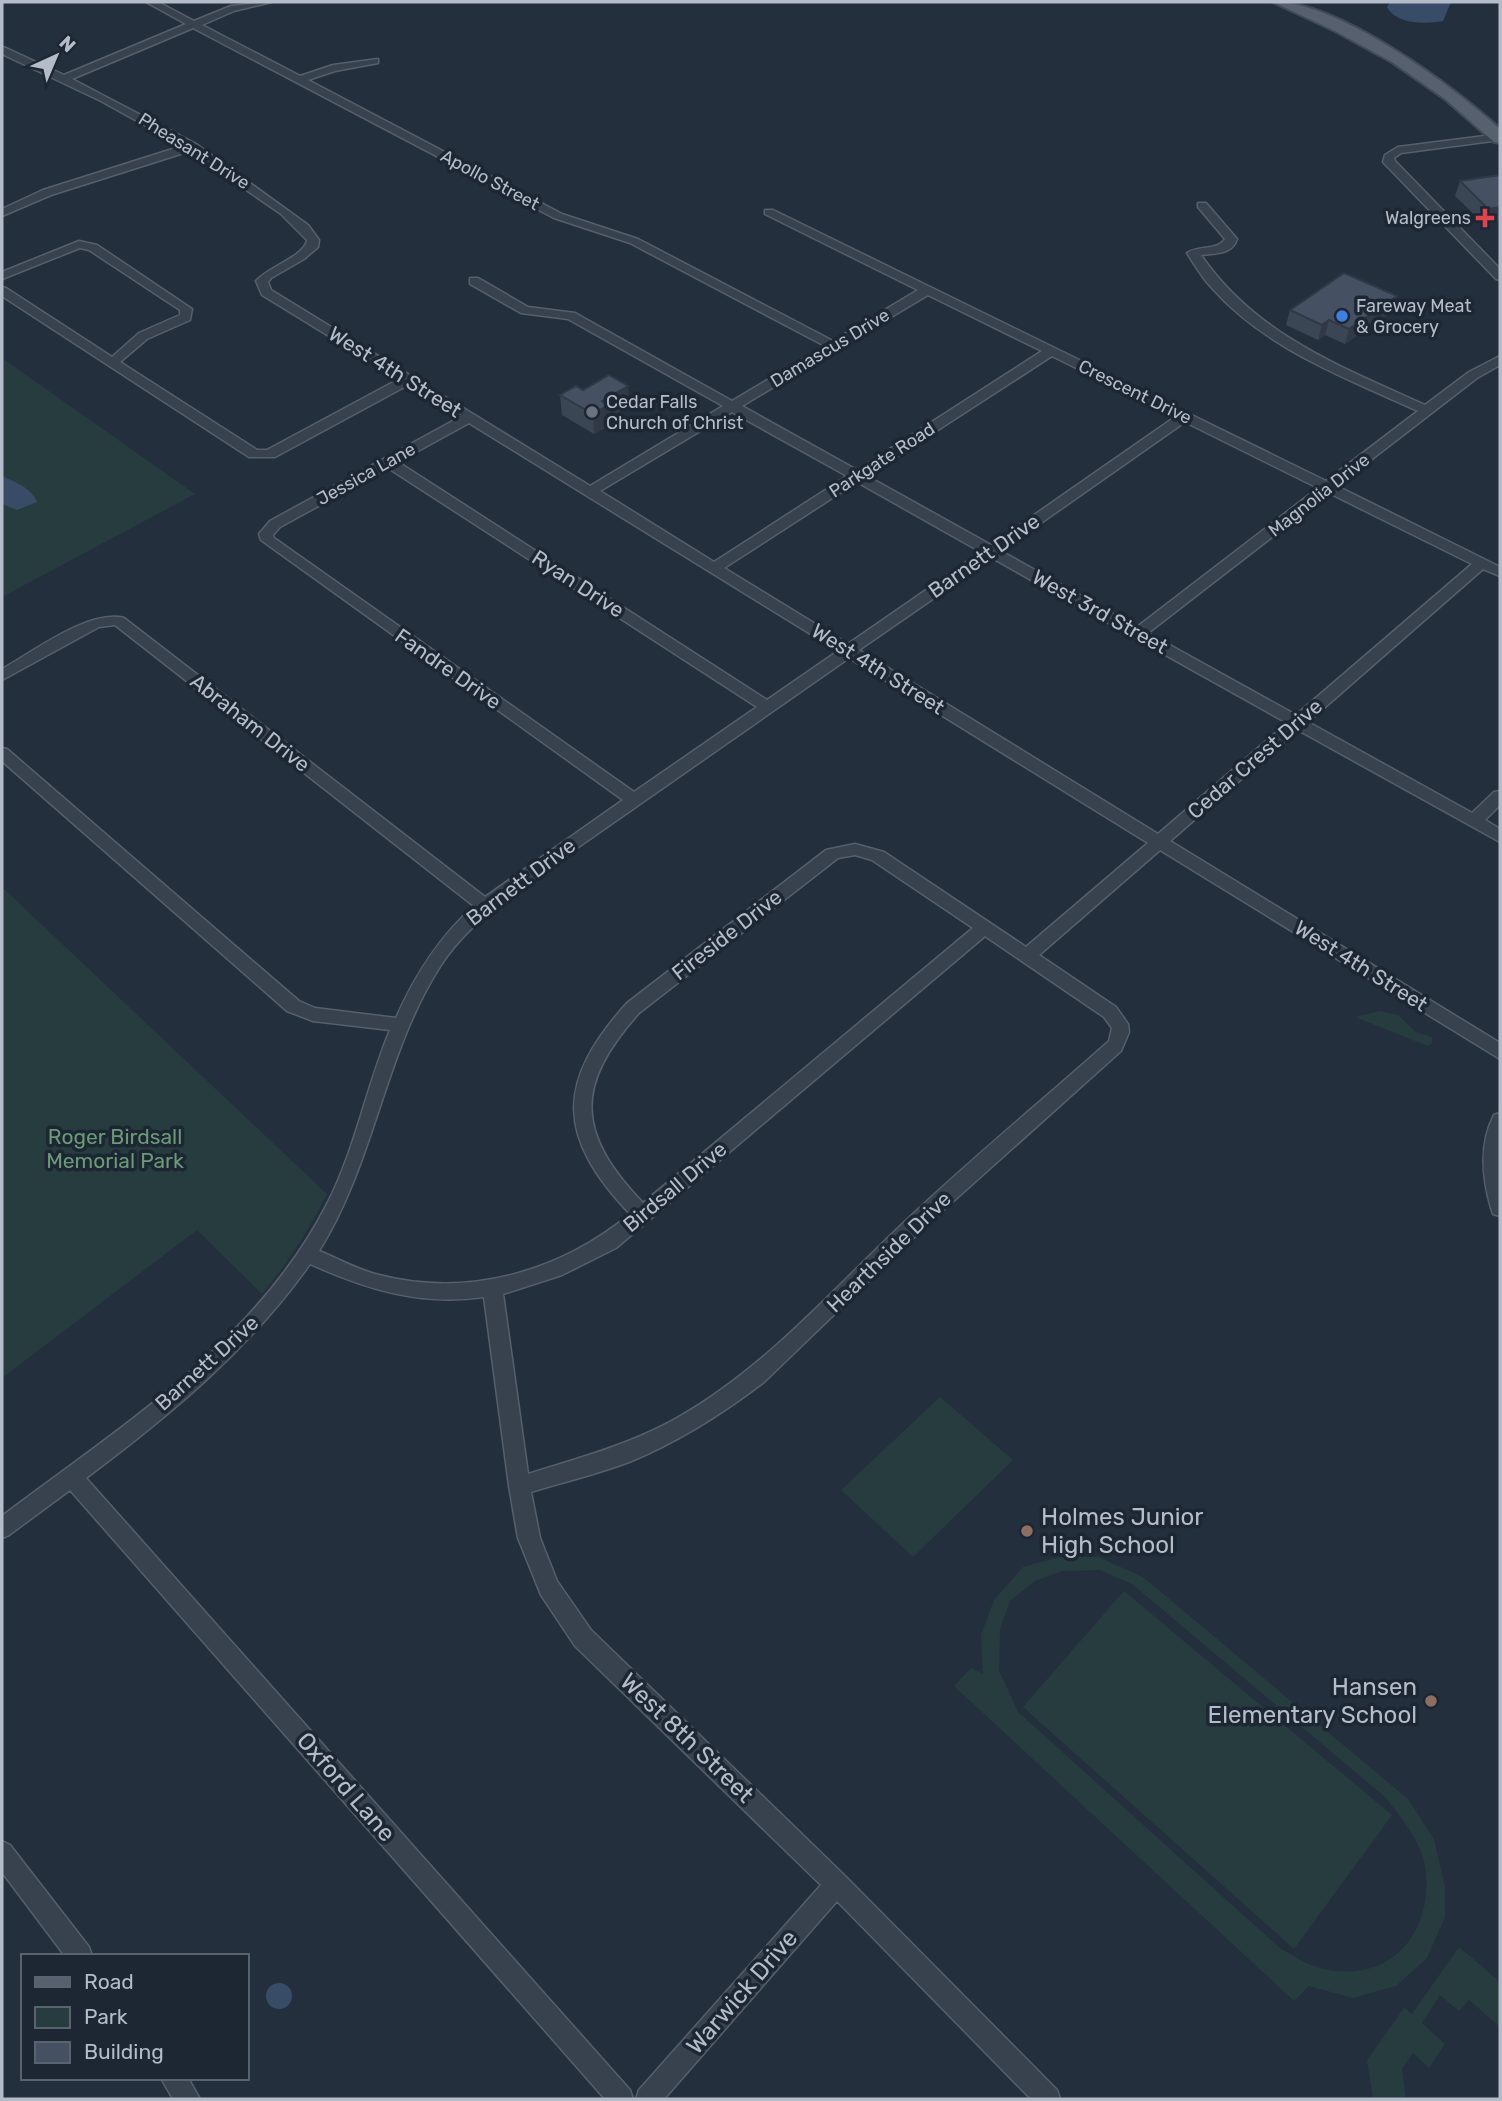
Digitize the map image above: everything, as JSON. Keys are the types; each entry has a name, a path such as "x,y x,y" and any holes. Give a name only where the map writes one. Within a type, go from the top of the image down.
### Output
{"main road":[{"path":"1281,2 1366,40 1406,63 1461,102 1500,138"}],"street":[{"name":"Apollo Street","path":"151,2 558,216 634,241 834,346"},
{"path":"64,79 231,9 267,2"},
{"name":"Pheasant Drive","path":"2,50 119,105 192,146 271,201 303,228 313,240 312,247 307,253 268,274 262,281"},
{"path":"299,80 333,68 374,61"},
{"path":"1500,138 1398,150 1389,157 1389,162 1500,276"},
{"path":"2,213 50,193 140,166 192,146"},
{"path":"1202,205 1231,239 1229,245 1222,249 1193,253 1216,287 1249,317 1280,338 1316,359 1427,411"},
{"name":"Crescent Drive","path":"769,212 1500,572"},
{"path":"2,276 79,244 93,247 186,309 186,317 143,336 112,363"},
{"name":"West 4th Street","path":"262,281 265,292 1500,1052"},
{"name":"West 3rd Street","path":"474,281 525,310 571,316 1500,836"},
{"name":"Damascus Drive","path":"589,492 928,290"},
{"path":"2,291 254,454 270,454 407,380"},
{"path":"551,313 574,300"},
{"name":"Parkgate Road","path":"714,568 1051,351"},
{"name":"Magnolia Drive","path":"1138,633 1473,375 1500,360"},
{"name":"Barnett Drive","path":"2,1528 215,1362 266,1310 307,1254 338,1201 410,1001 432,962 458,930 484,905 1184,417"},
{"name":"Jessica Lane","path":"267,534 275,524 469,418"},
{"name":"Ryan Drive","path":"388,462 767,707"},
{"name":"Fandre Drive","path":"267,534 272,545 634,800"},
{"name":"Cedar Crest Drive","path":"1028,955 1482,564"},
{"name":"Abraham Drive","path":"2,675 94,623 119,621 484,905"},
{"path":"2,752 293,1006 313,1014 401,1025"},
{"path":"1474,821 1500,796"},
{"name":"Fireside Drive","path":"642,1214 615,1186 592,1154 583,1119 582,1100 590,1065 597,1051 607,1035 633,1008 832,854 841,850 862,849 878,856 1028,955"},
{"name":"Birdsall Drive","path":"307,1254 355,1275 405,1289 449,1292 493,1289 567,1266 609,1241 985,927"},
{"name":"Hearthside Drive","path":"519,1486 601,1462 637,1448 668,1434 731,1396 783,1353 921,1218 1115,1046 1122,1035 1118,1019 1028,955"},
{"path":"1500,1119 1492,1168 1493,1186 1500,1208"},
{"name":"West 8th Street","path":"493,1289 519,1486 529,1538 537,1564 554,1596 583,1638 837,1884 1048,2099"},
{"name":"Oxford Lane","path":"70,1475 621,2099"},
{"path":"2,1853 78,1954"},
{"name":"Warwick Drive","path":"648,2099 837,1884"},
{"path":"174,2080 188,2099"}],"green space":[{"path":"2,358 195,494 2,597"},
{"name":"Roger Birdsall Memorial Park","path":"2,887 327,1194 298,1246 262,1294 197,1230 2,1378"},
{"path":"1380,1011 1398,1015 1416,1032 1432,1037 1432,1043 1428,1046 1355,1017"},
{"path":"940,1397 1013,1460 913,1557 841,1490"},
{"path":"1059,1557 1098,1557 1143,1577 1408,1799 1434,1839 1445,1887 1445,1917 1427,1958 1396,1986 1353,1998 1309,1986 1294,2001 954,1686 971,1668 983,1674 981,1635 994,1600 1023,1567","holes":["1100,1570 1132,1584 1385,1797 1405,1823 1424,1861 1426,1896 1421,1917 1412,1936 1400,1951 1384,1962 1365,1969 1344,1971 1315,1967 1281,1949 1018,1712 999,1670 1000,1629 1010,1601 1035,1581 1062,1571"]},
{"path":"1124,1591 1392,1815 1294,1949 1023,1707"},
{"path":"1459,1947 1500,1982 1500,2027 1469,2000 1459,2011 1440,1995 1422,2023 1445,2044 1429,2068 1413,2053 1402,2069 1406,2099 1373,2099 1367,2060 1404,2008 1412,2014"}],"water":[{"path":"1390,2 1451,2 1443,21 1420,23 1405,20 1392,13 1387,7"},
{"path":"2,476 27,489 37,502 17,510 2,504"},
{"path":"279,1983 288,1987 292,1996 288,2005 279,2009 270,2005 266,1996 270,1987"}],"building":[{"path":"1500,175 1500,207 1488,209 1460,181"},
{"path":"1344,273 1397,296 1349,329 1329,320 1322,325 1290,310"},
{"path":"609,375 628,386 602,401 608,405 593,414 560,395 576,386 583,390"}],"place":[{"name":"Walgreens","path":"1485,218"},
{"name":"Fareway Meat & Grocery","path":"1342,316"},
{"name":"Cedar Falls Church of Christ","path":"592,412"},
{"name":"Holmes Junior High School","path":"1027,1531"},
{"name":"Hansen Elementary School","path":"1431,1701"}]}
